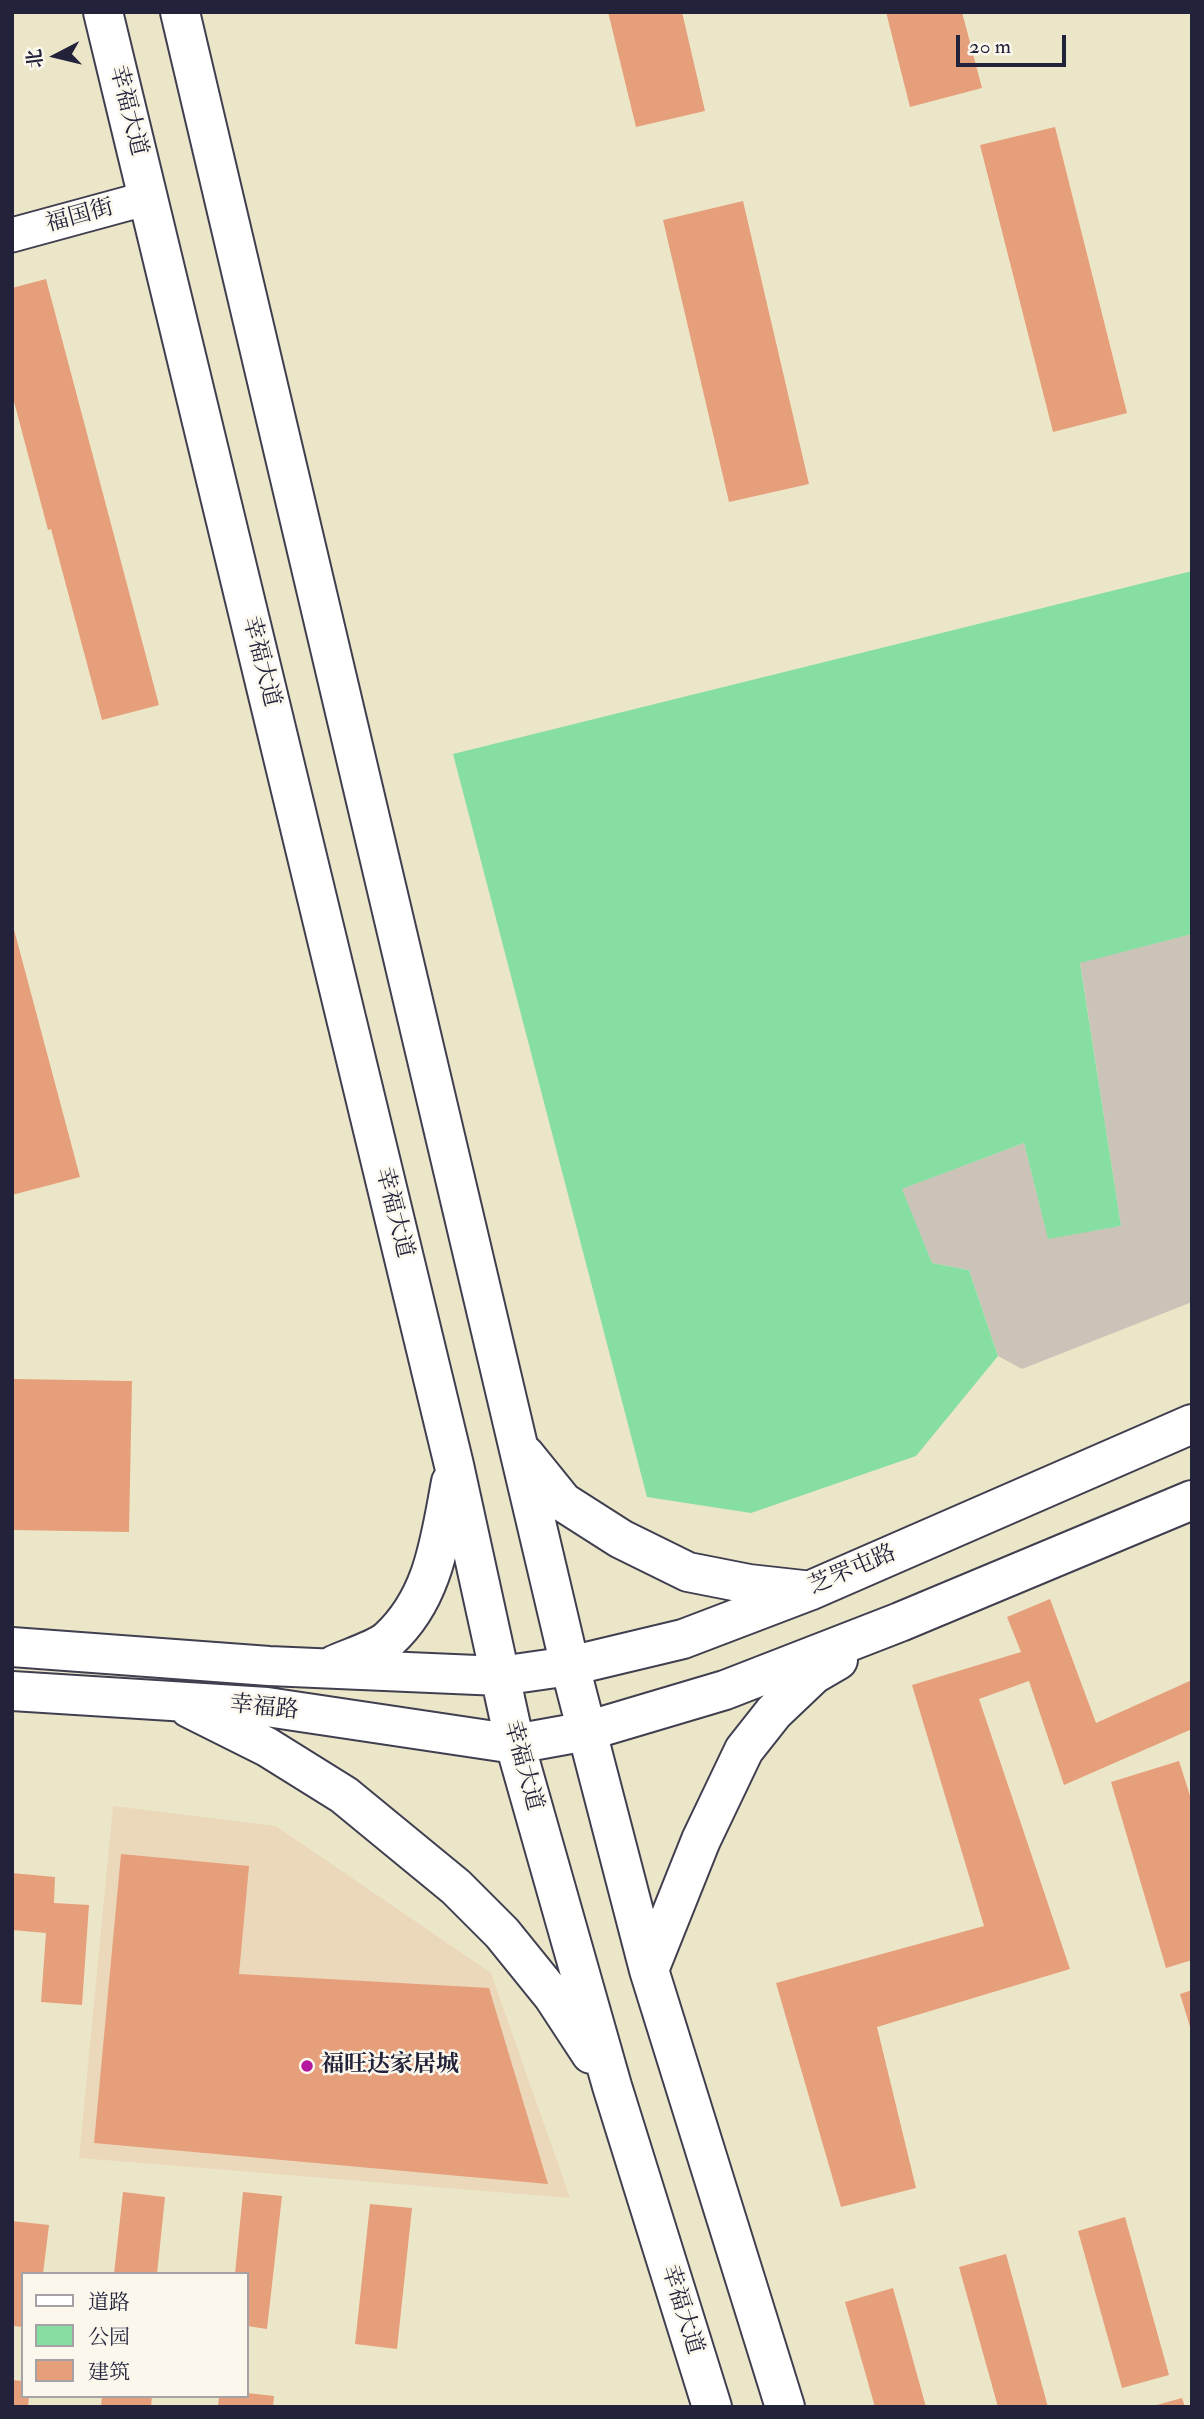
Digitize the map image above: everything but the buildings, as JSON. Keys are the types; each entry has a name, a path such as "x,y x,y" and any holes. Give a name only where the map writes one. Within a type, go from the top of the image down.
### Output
{"main road":[{"name":"幸福大道","path":"103,12 454,1465 515,1744 612,2086 712,2407"},
{"path":"180,12 570,1666 649,1970 785,2407"},
{"name":"芝罘屯路","path":"500,1676 570,1666 683,1639 809,1591 1192,1424"},
{"path":"518,1447 563,1502 621,1539 688,1572 749,1584 809,1591"},
{"path":"328,1667 386,1642 418,1605 437,1556 454,1465"},
{"path":"515,1744 587,1731 725,1690 900,1622 1192,1500"},
{"path":"649,1970 701,1840 744,1750 774,1712 814,1674 900,1622"},
{"name":"幸福路","path":"12,1647 269,1666 500,1676"},
{"name":"幸福路","path":"12,1691 267,1707 515,1744"},
{"path":"175,1701 267,1747 344,1795 456,1887 502,1933 553,1996 612,2086"}],"street":[{"name":"福国街","path":"12,235 148,198"}],"shaded area":[{"path":"1192,934 1192,1302 1022,1369 998,1356 969,1270 932,1263 901,1189 1024,1143 1048,1238 1121,1226 1080,962"},
{"name":"福旺达家居城","path":"113,1806 276,1826 491,1973 570,2198 79,2158"}],"green space":[{"path":"1192,571 1192,934 1080,963 1121,1226 1048,1239 1024,1143 902,1189 932,1263 969,1270 998,1356 916,1456 751,1513 647,1497 453,754"}],"place":[{"name":"福旺达家居城","path":"307,2066"}]}
